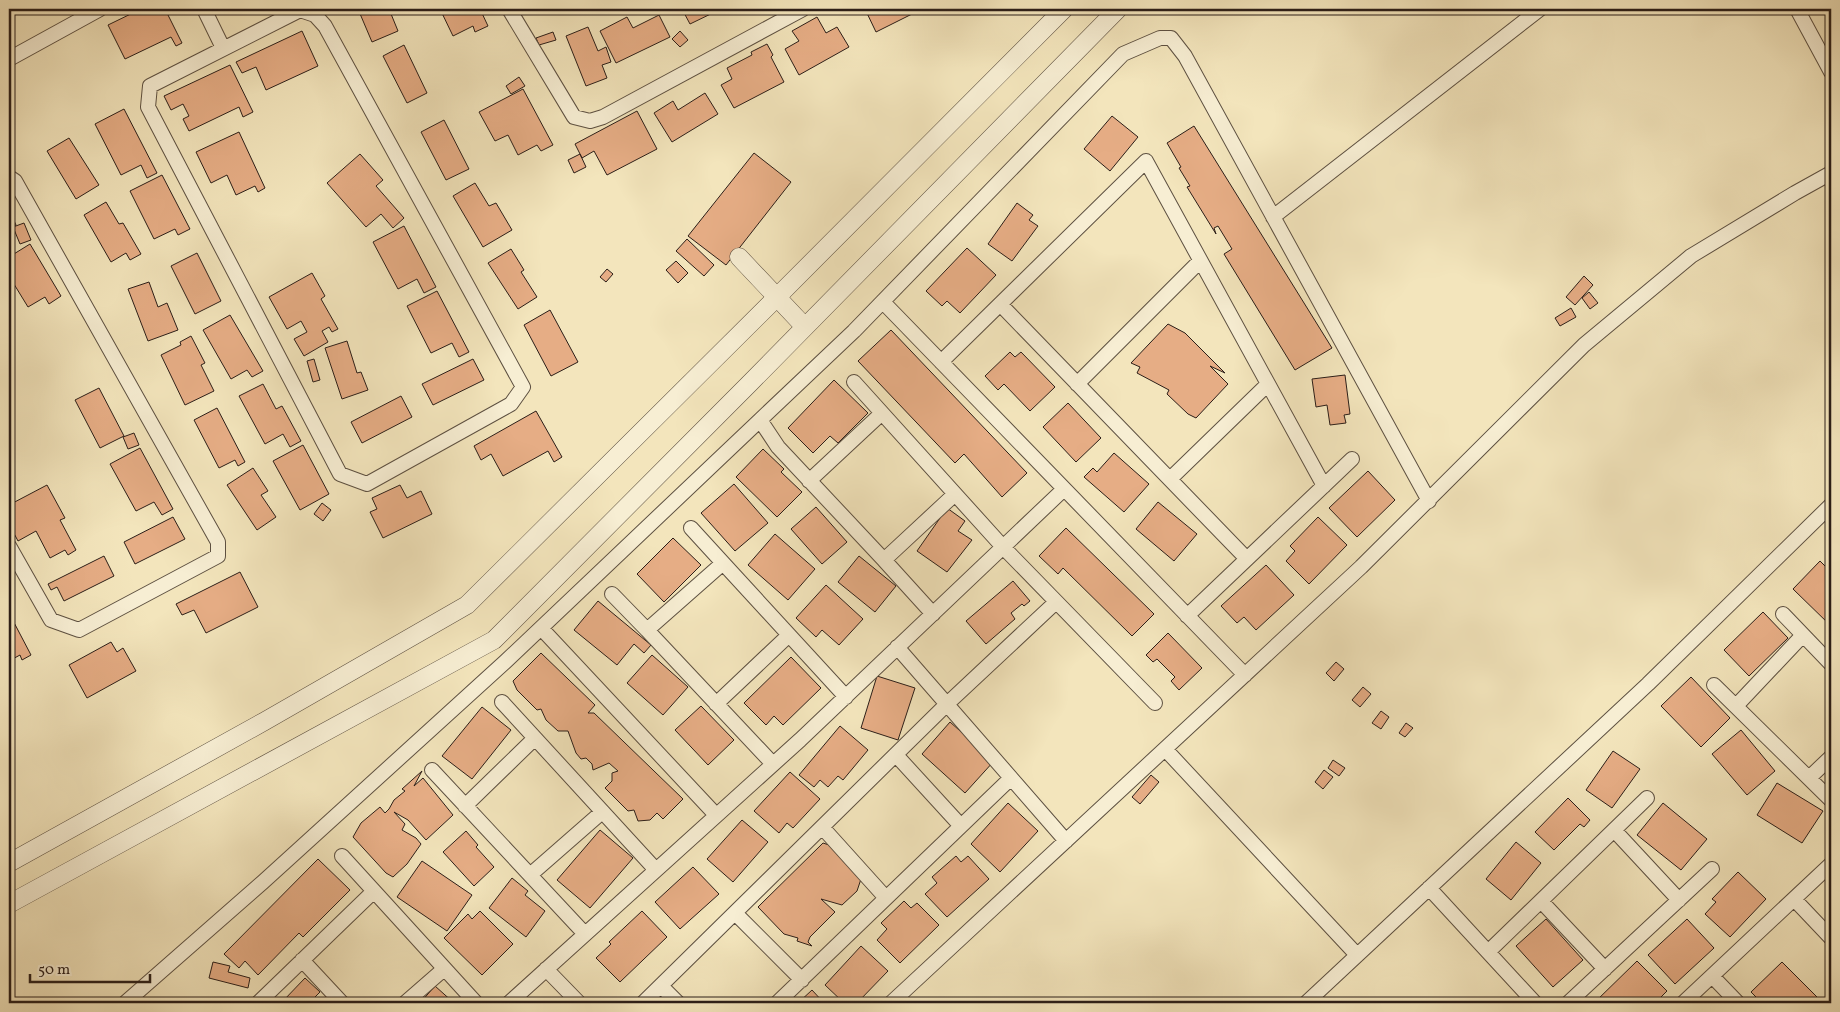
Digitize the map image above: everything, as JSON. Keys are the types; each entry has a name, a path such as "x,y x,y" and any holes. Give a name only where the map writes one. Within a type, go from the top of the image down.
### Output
{"street":[{"path":"9,59 100,9"},
{"path":"204,9 224,48"},
{"path":"509,9 574,117 590,121 603,117 803,9"},
{"path":"9,863 266,721 467,605 777,298 1064,9"},
{"path":"9,904 494,640 1118,9"},
{"path":"1273,217 1540,9"},
{"path":"1797,9 1831,72"},
{"path":"300,10 315,15 325,26 523,387 511,404 368,484 340,474 148,107 150,86 224,48 300,10"},
{"path":"125,1003 270,875 541,628 760,420 883,302 1123,54 1160,38 1171,38 1185,56 1429,501"},
{"path":"941,362 1146,161 1324,486"},
{"path":"891,1003 1361,567 1584,346 1691,256 1831,173"},
{"path":"9,177 15,181 218,542 218,556 79,630 51,620 9,546"},
{"path":"739,257 805,327"},
{"path":"1077,384 1200,261"},
{"path":"883,302 1245,675"},
{"path":"1000,304 1247,559"},
{"path":"854,382 1003,548 1155,703"},
{"path":"1170,479 1268,384"},
{"path":"809,481 882,413"},
{"path":"760,420 778,446 809,481 933,614"},
{"path":"1187,616 1352,459"},
{"path":"509,1003 846,697 1064,489"},
{"path":"884,560 955,494"},
{"path":"1306,1003 1648,684 1831,505"},
{"path":"692,528 846,697"},
{"path":"647,630 724,563"},
{"path":"612,594 773,764"},
{"path":"914,594 945,602"},
{"path":"643,1003 947,704 1056,602"},
{"path":"1783,614 1831,664"},
{"path":"541,628 716,816"},
{"path":"1736,706 1802,634"},
{"path":"716,704 790,635"},
{"path":"898,648 1066,841"},
{"path":"1714,685 1831,800"},
{"path":"502,702 656,870"},
{"path":"465,806 535,738"},
{"path":"1165,750 1357,956"},
{"path":"896,755 961,826"},
{"path":"1809,778 1831,756"},
{"path":"432,770 585,934"},
{"path":"777,1003 1011,778"},
{"path":"1488,952 1647,798"},
{"path":"530,875 602,812"},
{"path":"822,827 886,898"},
{"path":"1614,830 1679,900"},
{"path":"342,856 476,1003"},
{"path":"1683,1003 1831,864"},
{"path":"1568,1003 1712,869"},
{"path":"1429,888 1535,1003"},
{"path":"258,1003 374,891"},
{"path":"1794,899 1831,938"},
{"path":"1541,901 1604,969"},
{"path":"735,912 802,980"},
{"path":"302,960 342,1003"},
{"path":"405,1003 444,968"},
{"path":"546,969 579,1003"},
{"path":"1712,976 1738,1003"},
{"path":"661,986 678,1003"}],"building":[{"path":"141,9 165,9 182,43 176,46 171,37 125,59 108,25"},
{"path":"358,9 389,9 398,31 372,42"},
{"path":"440,9 480,9 488,26 475,32 473,26 453,36"},
{"path":"682,9 721,9 690,24"},
{"path":"865,9 922,9 876,32"},
{"path":"1823,9 1831,9 1831,24"},
{"path":"659,15 670,37 616,63 600,31 627,17 633,28"},
{"path":"817,17 826,33 837,27 849,47 799,75 785,49 799,41 792,31"},
{"path":"588,27 598,51 606,47 611,62 602,65 607,78 586,86 566,36"},
{"path":"302,31 318,66 266,90 256,67 242,73 236,62"},
{"path":"680,31 688,40 680,47 672,39"},
{"path":"553,32 556,40 539,45 536,38"},
{"path":"767,44 773,55 771,57 784,82 734,108 721,85 732,79 727,68 752,55 751,52"},
{"path":"404,45 427,93 407,103 383,56"},
{"path":"230,65 253,112 243,117 239,107 189,131 183,119 189,116 183,104 171,110 164,96"},
{"path":"519,77 525,86 511,94 506,86"},
{"path":"523,89 553,145 541,151 537,145 518,155 508,135 495,141 479,112"},
{"path":"705,93 718,114 672,142 654,113 673,101 678,110"},
{"path":"124,109 157,173 147,178 141,165 121,175 95,124"},
{"path":"637,111 657,149 607,175 594,151 582,158 575,144"},
{"path":"1112,116 1138,137 1110,171 1084,149"},
{"path":"444,120 469,169 446,180 421,132"},
{"path":"1194,126 1332,348 1295,370 1224,254 1232,249 1218,226 1214,228 1216,234 1187,187 1190,186 1167,143"},
{"path":"239,132 265,188 258,192 255,186 236,195 227,175 211,183 196,152"},
{"path":"69,138 99,185 76,199 47,151"},
{"path":"754,153 791,182 726,265 688,236"},
{"path":"360,154 383,180 376,186 404,218 393,228 381,214 366,227 327,183"},
{"path":"580,154 586,167 574,173 568,160"},
{"path":"162,175 190,229 178,235 175,229 154,239 130,191"},
{"path":"475,183 489,206 496,203 512,230 483,247 453,196"},
{"path":"106,202 119,224 123,223 141,254 130,260 126,253 111,262 84,215"},
{"path":"1017,203 1033,215 1029,220 1038,226 1012,261 988,244"},
{"path":"9,210 16,225 9,229"},
{"path":"24,223 31,240 20,244 13,227"},
{"path":"404,226 436,287 424,293 417,279 398,289 373,242"},
{"path":"687,239 714,265 704,276 676,251"},
{"path":"30,244 61,296 49,304 45,297 28,307 9,276 9,257"},
{"path":"967,248 996,275 960,313 947,301 942,306 926,291"},
{"path":"511,249 524,270 521,272 537,297 518,309 488,263"},
{"path":"197,253 221,301 195,314 171,266"},
{"path":"676,261 688,273 678,283 666,270"},
{"path":"607,269 613,274 606,282 600,277"},
{"path":"312,273 325,296 321,299 338,329 332,332 329,327 322,331 328,342 304,356 294,339 307,332 301,321 287,329 269,297"},
{"path":"1584,276 1593,285 1575,305 1566,297"},
{"path":"149,282 158,307 167,303 178,330 148,341 128,289"},
{"path":"437,291 469,352 459,357 452,343 431,353 407,306"},
{"path":"1589,292 1598,303 1590,309 1582,298"},
{"path":"1571,308 1576,317 1560,326 1555,318"},
{"path":"550,310 578,362 551,376 524,325"},
{"path":"230,315 263,371 252,377 247,370 231,379 203,330"},
{"path":"1168,324 1185,333 1225,373 1210,366 1228,384 1196,418 1188,414 1167,394 1169,390 1137,373 1140,367 1131,363"},
{"path":"891,330 1027,473 1002,497 964,454 955,463 858,361"},
{"path":"191,336 205,363 201,365 214,391 185,405 161,355 181,345 180,342"},
{"path":"347,341 357,373 361,372 368,390 342,399 325,348"},
{"path":"1010,352 1015,357 1021,352 1055,387 1030,411 1004,384 998,390 985,376"},
{"path":"314,359 320,380 313,382 307,361"},
{"path":"473,359 484,380 433,405 422,384"},
{"path":"1345,375 1350,414 1344,415 1346,423 1330,425 1327,405 1316,407 1312,379"},
{"path":"834,380 868,413 838,443 830,436 813,453 788,428"},
{"path":"263,384 276,409 282,406 301,441 290,447 283,434 265,444 239,396"},
{"path":"99,388 124,436 100,448 75,400"},
{"path":"401,396 412,417 362,443 351,422"},
{"path":"1068,403 1101,438 1076,462 1043,427"},
{"path":"217,408 245,462 238,466 235,460 219,468 194,420"},
{"path":"536,411 562,457 554,462 548,451 503,476 491,454 481,460 474,446"},
{"path":"134,433 139,445 128,449 123,437"},
{"path":"303,445 329,494 300,510 273,461"},
{"path":"140,448 173,509 162,515 154,502 136,511 110,464"},
{"path":"763,449 784,469 781,472 802,492 777,517 736,477"},
{"path":"1114,453 1149,484 1124,512 1084,477 1093,468 1097,472"},
{"path":"253,468 268,491 261,495 276,517 257,530 227,485"},
{"path":"1368,471 1395,500 1357,537 1329,508"},
{"path":"734,484 768,523 735,551 701,513"},
{"path":"47,485 65,518 60,520 76,550 68,555 65,550 50,558 36,531 18,541 9,524 9,505"},
{"path":"400,485 407,498 421,491 432,514 383,538 370,512 377,509 372,498"},
{"path":"1158,502 1197,534 1174,561 1136,529"},
{"path":"322,503 331,510 323,521 314,514"},
{"path":"816,507 847,542 822,564 791,529"},
{"path":"947,508 965,521 958,531 972,540 947,572 917,551"},
{"path":"173,517 185,539 135,564 124,542"},
{"path":"1318,517 1347,545 1309,584 1286,561 1295,551 1290,546"},
{"path":"1066,528 1154,614 1132,636 1063,568 1058,574 1039,556"},
{"path":"775,534 815,569 788,600 748,565"},
{"path":"673,538 701,565 664,602 637,574"},
{"path":"104,556 114,576 64,601 57,587 51,590 48,584"},
{"path":"859,556 896,586 875,612 838,582"},
{"path":"1820,561 1831,572 1831,626 1793,589"},
{"path":"1266,565 1294,595 1256,630 1244,617 1237,623 1221,606"},
{"path":"240,572 258,607 206,633 194,610 182,615 176,604"},
{"path":"1013,581 1030,601 1024,606 1022,604 1011,613 1015,619 986,644 966,621"},
{"path":"826,585 863,619 839,645 822,630 816,637 796,618"},
{"path":"598,601 651,645 644,653 634,644 617,665 574,630"},
{"path":"1763,612 1788,638 1749,676 1724,650"},
{"path":"9,613 31,655 22,660 20,655 9,661"},
{"path":"1168,633 1202,668 1179,690 1171,681 1175,677 1157,659 1153,662 1146,655"},
{"path":"111,642 117,652 123,648 136,671 87,698 69,665"},
{"path":"541,653 595,705 588,713 594,713 683,799 663,819 657,813 650,820 638,821 634,810 628,811 605,788 612,781 612,773 618,771 609,763 593,770 592,764 586,758 581,759 576,753 568,731 558,731 546,720 541,709 537,710 517,690 513,681"},
{"path":"652,655 688,687 663,715 627,683"},
{"path":"791,657 821,688 783,725 774,716 766,725 744,703"},
{"path":"1336,662 1344,669 1334,681 1326,673"},
{"path":"877,676 915,688 898,740 861,728"},
{"path":"1691,677 1730,718 1701,747 1661,706"},
{"path":"1363,687 1371,694 1360,707 1352,700"},
{"path":"701,706 734,740 708,765 675,730"},
{"path":"482,707 511,730 472,779 442,756"},
{"path":"1381,711 1389,717 1381,729 1372,723"},
{"path":"950,722 994,761 965,793 922,754"},
{"path":"1406,723 1413,728 1405,737 1399,733"},
{"path":"840,726 868,750 843,780 838,776 828,787 820,780 814,787 799,775"},
{"path":"1741,730 1775,771 1747,795 1712,754"},
{"path":"1613,751 1640,769 1612,808 1586,790"},
{"path":"1333,760 1345,768 1339,776 1328,768"},
{"path":"1324,770 1333,777 1323,789 1315,782"},
{"path":"422,771 414,786 423,778 453,815 426,840 408,820 394,812 405,824 402,830 416,838 421,844 407,864 393,877 386,873 353,837 361,823 380,807 385,813 394,800 405,791 402,789"},
{"path":"790,772 820,799 793,828 787,823 779,833 754,811"},
{"path":"1151,775 1159,782 1140,804 1132,797"},
{"path":"1777,783 1823,811 1802,843 1757,815"},
{"path":"1568,798 1590,820 1584,827 1580,824 1554,850 1535,832"},
{"path":"1008,803 1038,831 1000,872 971,844"},
{"path":"1663,803 1707,839 1681,870 1637,835"},
{"path":"742,820 768,842 733,882 707,859"},
{"path":"600,830 633,858 590,908 557,880"},
{"path":"466,831 478,845 476,847 494,867 474,886 443,852"},
{"path":"1516,842 1541,863 1511,900 1486,879"},
{"path":"823,843 838,848 863,873 857,891 842,905 821,899 835,912 810,937 808,942 812,946 797,941 798,938 784,934 758,907"},
{"path":"956,856 961,862 968,856 989,879 947,917 925,894 937,883 932,877"},
{"path":"318,859 350,890 303,937 299,933 258,975 245,961 239,968 224,954"},
{"path":"422,861 472,895 447,931 397,897"},
{"path":"693,867 719,894 680,929 655,902"},
{"path":"1738,872 1766,899 1730,937 1705,914 1716,902 1712,899"},
{"path":"512,878 528,891 525,895 545,911 526,937 489,908"},
{"path":"904,901 911,908 917,903 939,925 900,963 877,940 887,929 881,923"},
{"path":"480,911 513,944 482,975 444,938 468,914 472,919"},
{"path":"642,911 667,937 620,982 596,958 611,944 609,942"},
{"path":"1546,919 1583,960 1553,987 1516,946"},
{"path":"1687,919 1714,948 1675,984 1648,955"},
{"path":"861,946 888,971 857,1003 844,1003 825,985"},
{"path":"1637,961 1667,991 1655,1003 1594,1003"},
{"path":"213,962 230,966 228,972 250,978 248,988 209,978"},
{"path":"1782,962 1823,1003 1762,1003 1751,992"},
{"path":"305,978 320,992 315,997 321,1003 285,1003 283,1001"},
{"path":"435,986 454,1003 420,1003"},
{"path":"812,990 824,1003 798,1003"}]}
